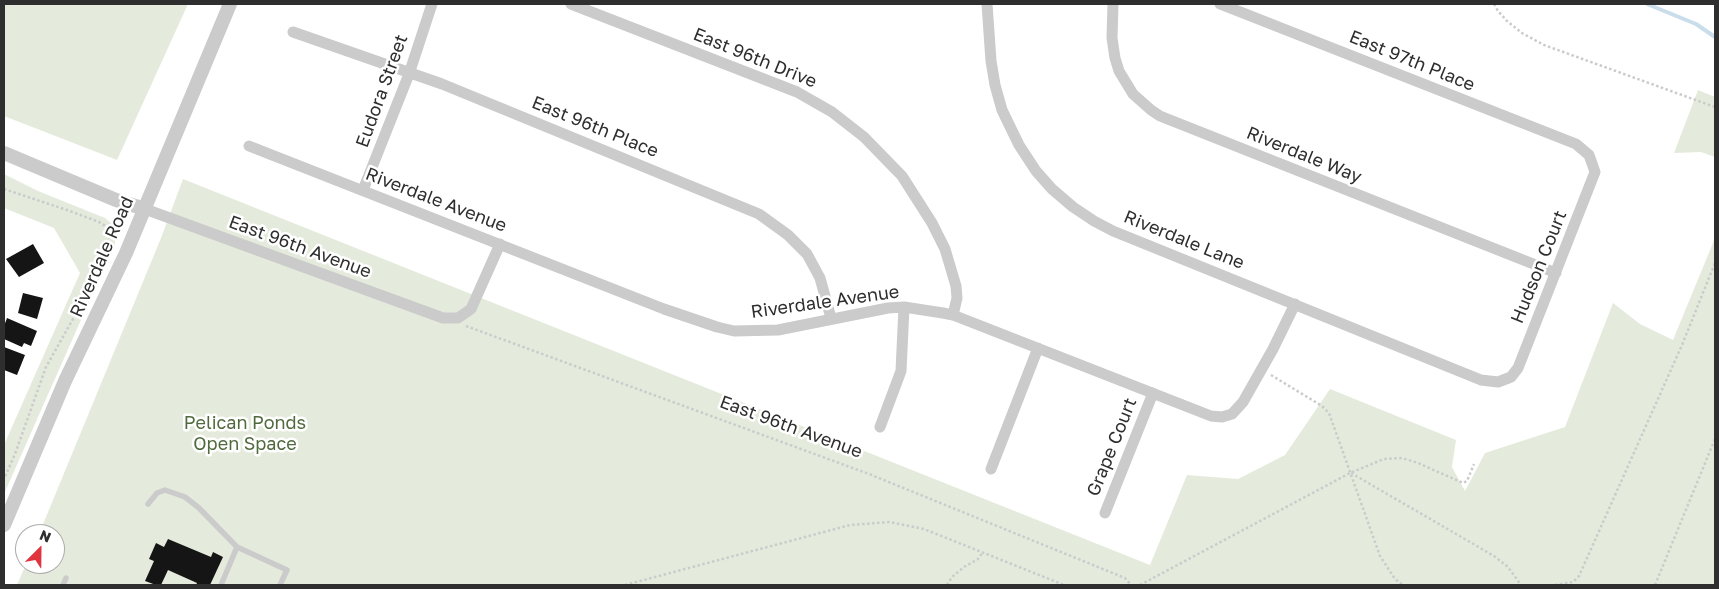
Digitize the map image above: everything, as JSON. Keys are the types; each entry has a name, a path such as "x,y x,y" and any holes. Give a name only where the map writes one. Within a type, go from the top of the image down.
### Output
{"street":[{"name":"Riverdale Road","path":"4,524 65,382 108,292 230,4"},
{"name":"Eudora Street","path":"363,190 409,74 432,4"},
{"name":"East 96th Drive","path":"571,4 797,92 832,112 857,131 902,176 932,222 947,256 956,286 957,298 953,315"},
{"name":"Riverdale Lane","path":"987,4 990,61 1002,110 1019,146 1036,171 1073,206 1094,221 1113,231 1481,380 1498,382"},
{"name":"Riverdale Way","path":"1113,4 1112,38 1119,71 1133,94 1160,116 1556,273"},
{"name":"East 97th Place","path":"1220,4 1576,144 1589,155"},
{"name":"East 96th Place","path":"293,32 460,92 759,214 780,229 807,254 820,278 831,318"},
{"name":"Riverdale Avenue","path":"249,146 664,309 717,327 734,331 778,330 876,309 904,307 953,315 1211,416 1228,416 1243,402 1295,304"},
{"path":"4,153 116,200 144,209"},
{"name":"Hudson Court","path":"1498,382 1511,377 1518,368 1594,177 1595,172 1589,155"},
{"name":"East 96th Avenue","path":"144,209 443,318"},
{"path":"443,318 458,318 471,309 500,244"},
{"path":"880,427 901,371 904,307"},
{"path":"990,468 1038,348"},
{"name":"Grape Court","path":"1105,513 1153,393"}],"lane":[{"path":"148,504 157,493 165,490 185,497 199,508 236,547 287,570 280,585"},
{"path":"221,585 236,547"},
{"path":"63,585 66,578"}],"path":[{"path":"1494,4 1507,21 1522,33 1544,45 1715,107"},
{"path":"4,189 99,222 107,227 110,234 109,242 78,310 46,366 16,454 4,479"},
{"path":"1555,585 1573,582 1579,576 1682,345 1715,263"},
{"name":"East 96th Avenue","path":"443,318 869,474 1125,578 1131,585"},
{"path":"1261,370 1329,412 1380,556 1395,579 1403,585"},
{"path":"1655,585 1715,439"},
{"path":"1140,585 1350,473 1384,459 1402,458 1463,483 1468,481 1474,464"},
{"path":"1350,473 1494,556 1508,568 1521,585"},
{"path":"625,585 850,525 890,522 924,529 1064,585"},
{"path":"947,585 952,577 978,559 982,552"}],"green space":[{"path":"4,4 188,4 117,160 4,116"},
{"path":"1698,90 1715,97 1715,157 1701,152 1674,153"},
{"path":"4,174 38,191 105,218 113,225 116,234 115,243 4,494 4,445 80,273 54,228 4,208"},
{"name":"Pelican Ponds Open Space","path":"183,179 1150,565 1187,475 1238,479 1285,455 1330,389 1456,440 1452,467 1465,491 1485,453 1565,427 1613,303 1640,324 1673,340 1715,238 1715,585 17,585 22,574 65,574 65,524 43,524 161,238"}],"building":[{"path":"33,244 44,263 19,277 6,259"},
{"path":"23,293 43,298 37,319 18,313"},
{"path":"7,318 37,331 31,346 24,343 22,347 4,339 4,326"},
{"path":"4,347 25,355 17,375 4,370"},
{"path":"168,539 211,557 213,552 223,557 210,585 196,585 197,583 168,570 161,585 145,581 154,561 149,559 156,543 164,547"}],"waterway":[{"path":"1647,4 1696,24 1715,37"}]}
